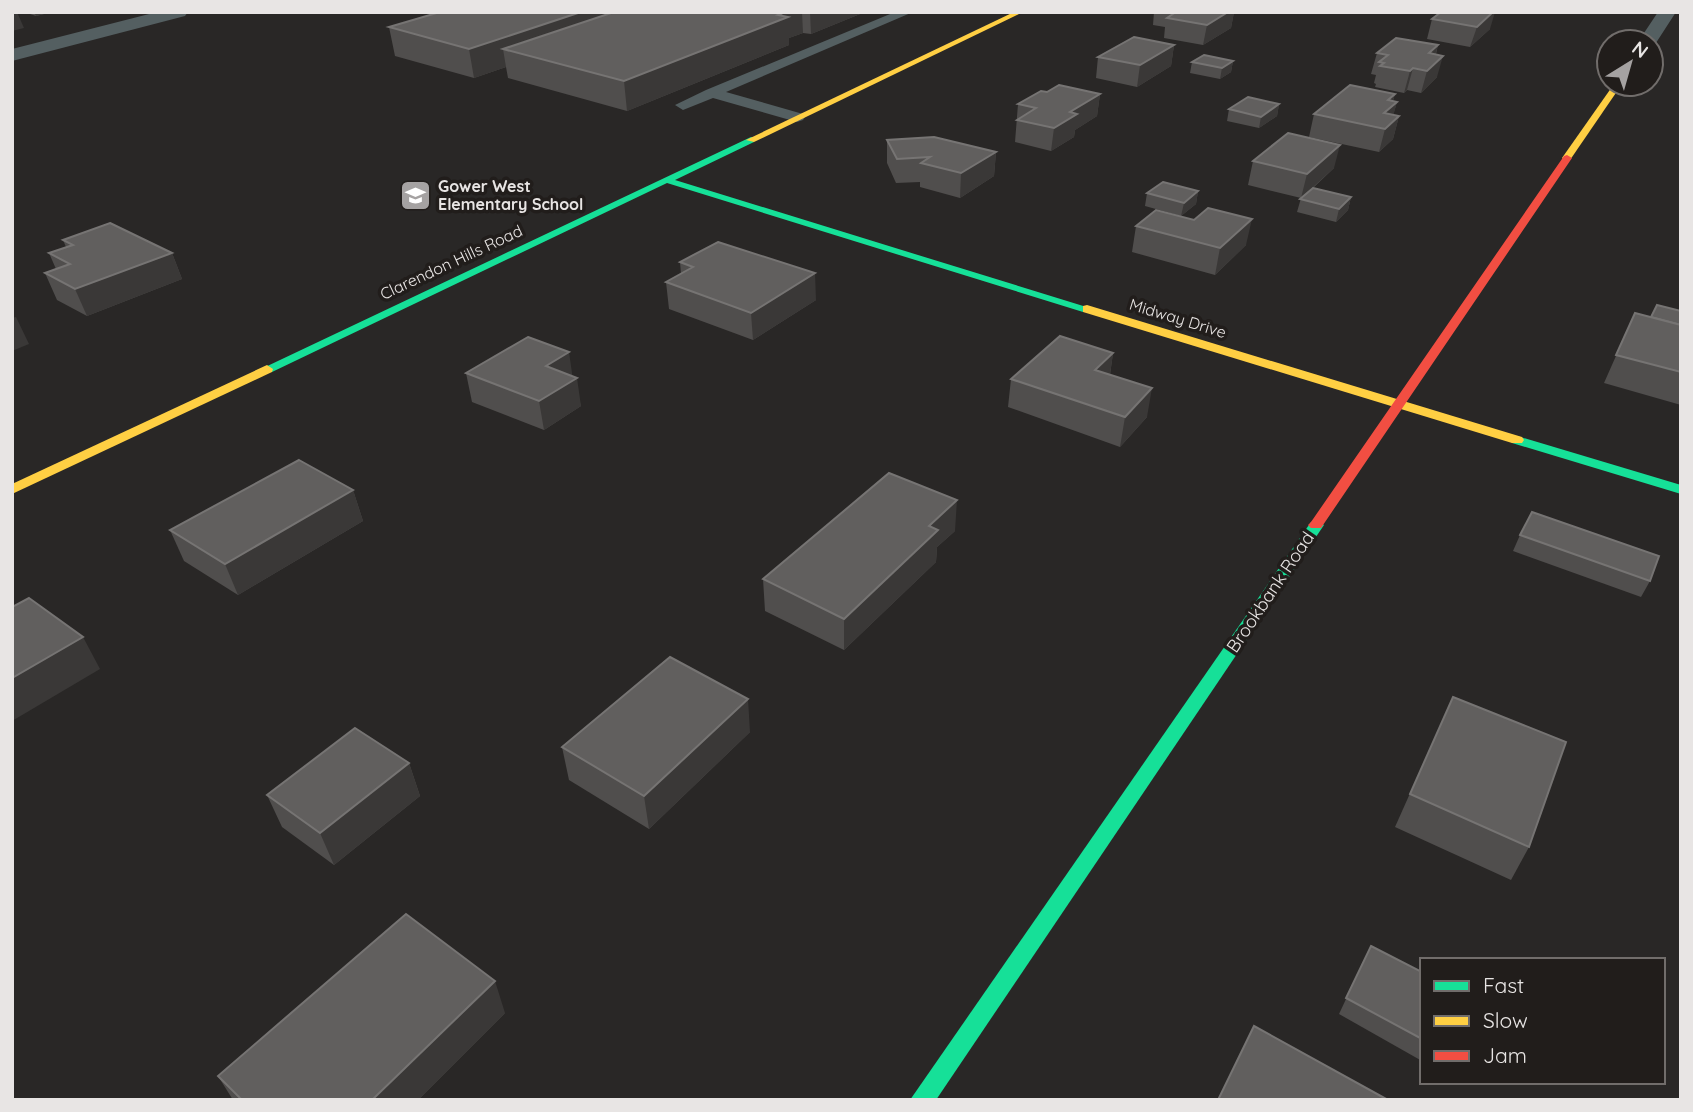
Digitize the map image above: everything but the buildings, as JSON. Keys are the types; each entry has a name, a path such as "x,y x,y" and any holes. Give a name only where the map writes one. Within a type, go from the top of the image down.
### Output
{"street":[{"path":"12,55 179,12"},
{"name":"Clarendon Hills Road","path":"12,490 1020,12"},
{"path":"1656,28 1667,12"},
{"name":"Brookbank Road","path":"922,1100 1608,98"},
{"name":"Midway Drive","path":"666,180 1681,490"}],"lane":[{"path":"683,105 907,12"},
{"path":"711,93 797,117"}],"traffic: fast":[{"path":"267,369 751,140"},
{"path":"666,180 1087,309"},
{"path":"1517,440 1681,490"},
{"path":"922,1100 1316,525"}],"traffic: slow":[{"path":"751,140 1020,12"},
{"path":"1567,158 1608,98"},
{"path":"1087,309 1517,440"},
{"path":"12,490 267,369"}],"traffic: jam":[{"path":"1316,525 1567,158"}],"place":[{"name":"Gower West Elementary School","path":"415,195"}]}
